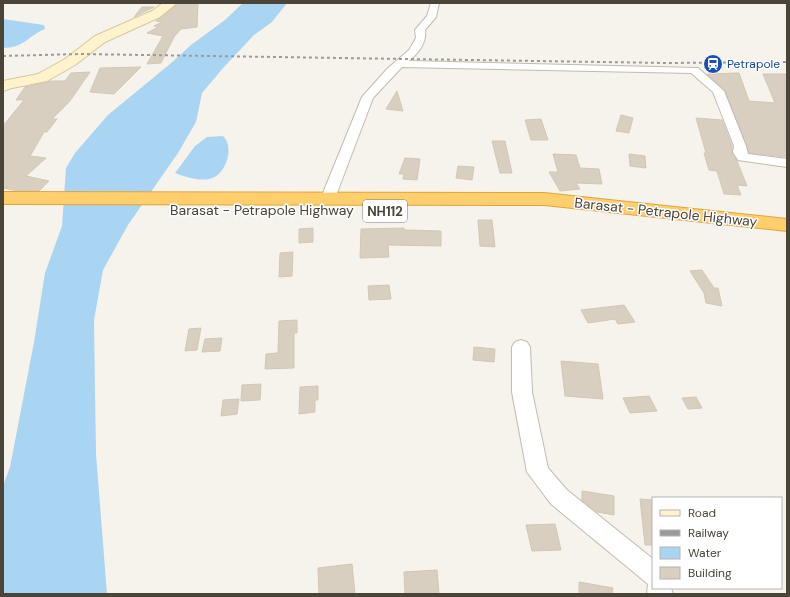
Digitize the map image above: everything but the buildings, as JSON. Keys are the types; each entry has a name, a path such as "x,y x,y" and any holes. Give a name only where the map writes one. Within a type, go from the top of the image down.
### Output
{"highway":[{"name":"Barasat - Petrapole Highway","path":"5,202 227,203 328,198 544,200 787,225"},
{"name":"Barasat - Petrapole Highway","path":"227,203 313,209 447,212 478,211 544,200"}],"main road":[{"path":"3,87 8,84 42,78 70,62 100,39 156,14 172,3"}],"street":[{"path":"328,198 368,97 399,64 413,52 421,38 420,30 431,17 435,3"},
{"path":"399,64 694,70 718,91 743,157 787,163"},
{"path":"521,347 522,392 538,472 559,497 652,573"}],"water":[{"path":"243,3 287,3 272,22 254,35 202,93 196,122 178,153 128,225 103,270 94,320 96,454 107,594 3,594 3,486 10,467 34,342 45,273 62,226 66,168 75,153 108,115 191,45 225,20"},
{"path":"3,19 44,25 45,29 21,44 3,48"},
{"path":"223,136 227,141 228,147 227,160 220,173 215,177 209,179 196,179 175,173 195,146 207,137"}],"railway":[{"path":"3,56 80,54 668,63 787,62"}],"place":[{"name":"Petrapole","path":"713,64"}]}
